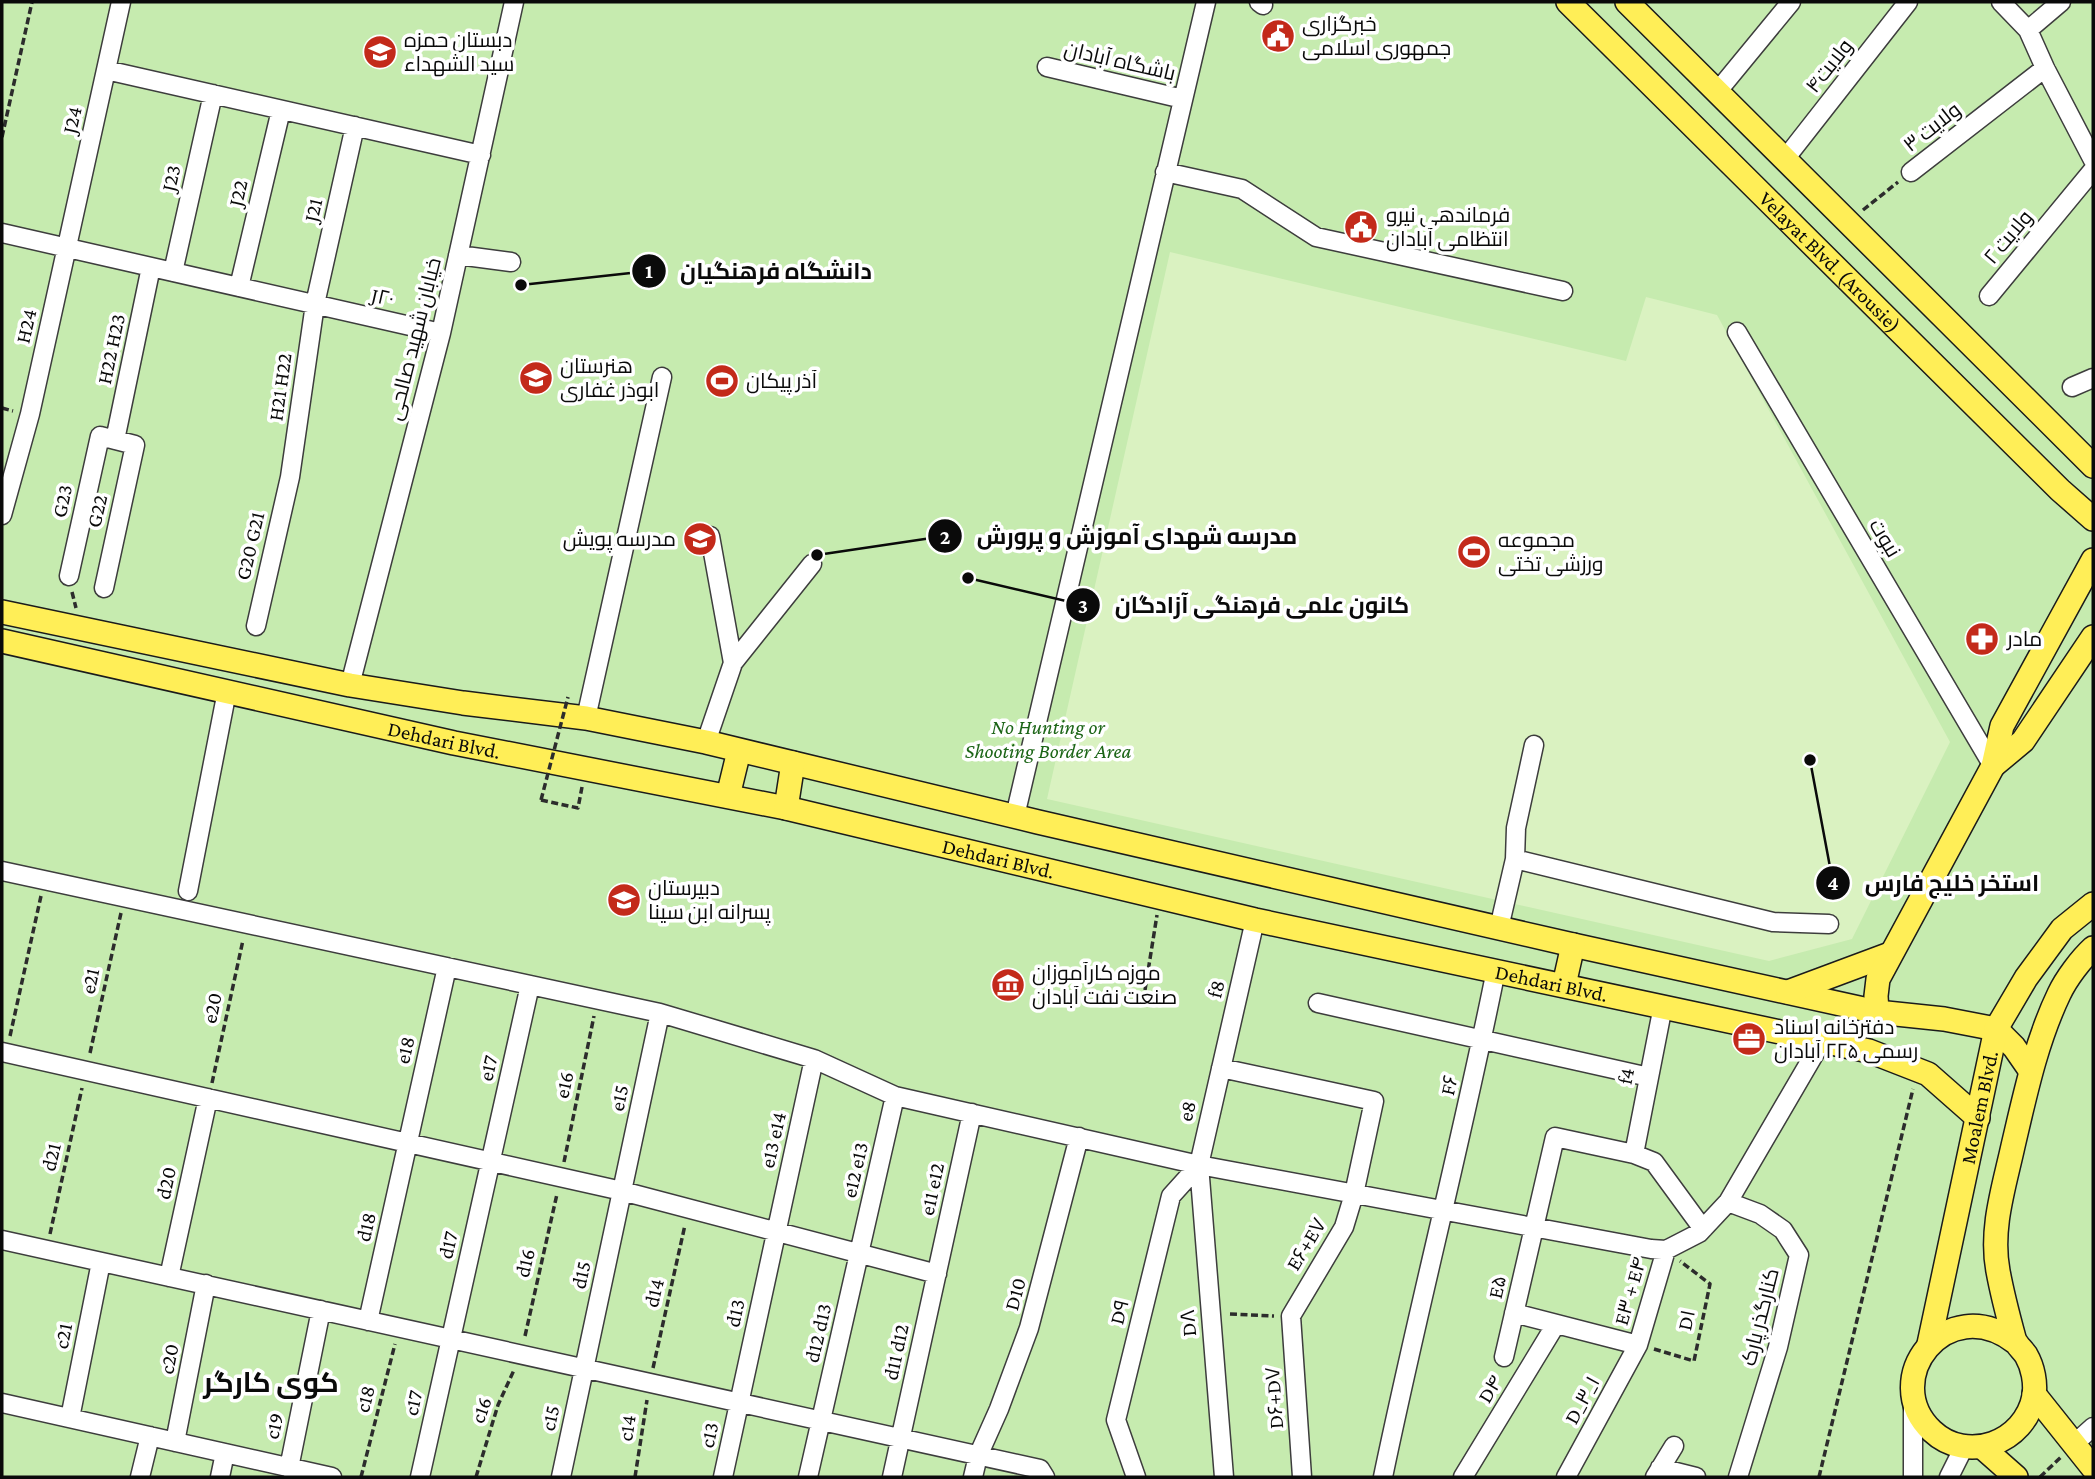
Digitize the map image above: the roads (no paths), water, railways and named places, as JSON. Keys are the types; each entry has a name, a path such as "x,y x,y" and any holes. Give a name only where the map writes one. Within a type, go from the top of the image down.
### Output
{"main road":[{"name":"Velayat Blvd. (Arousie)","path":"1627,2 2093,466"},
{"name":"Velayat Blvd. (Arousie)","path":"1572,3 2060,490 2093,519"},
{"path":"1877,1012 1875,996 1878,979 1993,766 2002,726 2093,560"},
{"name":"Dehdari Blvd.","path":"2,612 350,685 463,703 586,718 706,742 1573,945 1877,1012 1944,1019 1996,1029"},
{"path":"1993,766 2022,741 2093,637"},
{"name":"Dehdari Blvd.","path":"2,641 454,743 786,808 1255,920 1869,1051 1928,1074 1978,1118"},
{"path":"728,796 739,751"},
{"path":"786,808 793,763"},
{"name":"Moalem Blvd.","path":"1929,1344 1996,1029 2026,978 2062,929 2093,904"},
{"path":"1564,985 1573,945"},
{"name":"Moalem Blvd.","path":"2015,1342 1998,1268 1996,1222 2030,1070 2059,992 2093,948"},
{"path":"1788,992 1890,954"},
{"path":"1996,1029 2014,1047 2030,1070"},
{"path":"1973,1447 2008,1437 2021,1425 2030,1410 2034,1394 2034,1375 2027,1357 2003,1332 1972,1325 1941,1334 1929,1344 1919,1360 1913,1378 1913,1397 1920,1415 1931,1430 1946,1441 1973,1447 2016,1477"},
{"path":"2034,1394 2093,1468"}],"street":[{"name":"J24","path":"67,248 121,2"},
{"name":"خیابان شهید صالحی","path":"350,685 441,333 514,2"},
{"path":"1015,816 1206,2"},
{"name":"ولایت۴","path":"1785,159 1908,2"},
{"path":"2001,2 2028,30 2093,160"},
{"path":"2028,30 2061,2"},
{"path":"1717,92 1788,3"},
{"name":"باشگاه آبادان","path":"1047,67 1182,99"},
{"name":"ولایت ۳","path":"1911,172 2045,68"},
{"path":"106,70 481,155"},
{"name":"J23","path":"173,272 213,94"},
{"name":"J22","path":"239,287 281,110"},
{"name":"J21","path":"315,304 355,126"},
{"name":"ولایت ۲","path":"1989,296 2093,170"},
{"path":"1165,172 1242,188 1316,237 1563,291"},
{"name":"J۲۰","path":"2,233 441,333"},
{"name":"H24","path":"2,515 30,414 67,248"},
{"path":"458,255 511,262"},
{"name":"H22 H23","path":"107,438 151,267"},
{"name":"H21 H22","path":"289,477 315,304"},
{"name":"نبوت","path":"1737,332 1993,766"},
{"path":"586,718 662,377"},
{"path":"2072,387 2093,378"},
{"name":"G22","path":"103,588 135,445 107,438"},
{"name":"G23","path":"69,576 107,438"},
{"name":"G20 G21","path":"256,626 289,477"},
{"path":"710,536 733,663"},
{"path":"706,742 733,663 811,564"},
{"path":"188,891 227,691"},
{"path":"1499,928 1515,859 1516,828 1534,745"},
{"path":"1515,859 1773,922 1829,924"},
{"path":"2,871 660,1013 814,1059 895,1096 1199,1165 1666,1250 1703,1229 1728,1202 1822,1041"},
{"name":"f8","path":"1220,1068 1255,920"},
{"name":"e18","path":"408,1143 447,967"},
{"name":"F۶","path":"1383,1477 1496,970"},
{"name":"e17","path":"490,1162 530,985"},
{"path":"1318,1003 1649,1077"},
{"name":"f4","path":"1634,1154 1663,1006"},
{"name":"e15","path":"622,1191 660,1013"},
{"path":"4,1053 622,1191 937,1274"},
{"name":"e13 e14","path":"775,1232 814,1059"},
{"name":"e8","path":"1199,1165 1220,1068"},
{"name":"E۶+E۷","path":"1220,1068 1374,1101 1344,1227 1291,1316"},
{"name":"e12 e13","path":"859,1254 895,1096"},
{"name":"d20","path":"169,1277 208,1098"},
{"name":"e11 e12","path":"937,1274 972,1113"},
{"name":"D10","path":"973,1477 978,1456 999,1409 1029,1328 1079,1137"},
{"name":"E۵","path":"1504,1357 1555,1137 1634,1154"},
{"name":"d18","path":"368,1321 408,1143"},
{"path":"1634,1154 1654,1162 1703,1229"},
{"name":"d17","path":"450,1339 490,1162"},
{"name":"D۸","path":"1199,1165 1224,1477"},
{"name":"D۹","path":"1136,1477 1116,1420 1171,1196 1199,1165"},
{"name":"d15","path":"584,1369 622,1191"},
{"name":"کنارگذر پارک","path":"1728,1202 1760,1214 1783,1230 1799,1255 1778,1347 1738,1477"},
{"name":"d13","path":"739,1403 775,1232"},
{"path":"2,1240 1040,1469 1045,1477"},
{"name":"E۳ + E۴","path":"1638,1345 1666,1250"},
{"name":"d12 d13","path":"808,1477 859,1254"},
{"name":"c21","path":"70,1418 101,1262"},
{"name":"d11 d12","path":"892,1477 937,1274"},
{"name":"c20","path":"175,1442 206,1284"},
{"name":"c19","path":"289,1468 321,1310"},
{"path":"1514,1313 1638,1345"},
{"name":"D۶+D۷","path":"1291,1316 1302,1477"},
{"name":"D۴","path":"1463,1477 1556,1324"},
{"name":"c17","path":"420,1477 450,1339"},
{"name":"D_۳_۱","path":"1566,1477 1638,1345"},
{"name":"c15","path":"561,1477 584,1369"},
{"path":"1913,1397 1913,1477"},
{"path":"2,1403 332,1477"},
{"name":"c13","path":"723,1477 739,1403"},
{"path":"2074,1444 2093,1427"},
{"path":"140,1477 149,1436"},
{"path":"1674,1447 1658,1473 1696,1477"},
{"path":"1949,1477 1973,1447"},
{"path":"220,1477 225,1453"}],"place":[{"name":"خبرگزاری جمهوری اسلامی","path":"1278,36"},
{"name":"دبستان حمزه سید الشهداء","path":"380,52"},
{"name":"فرماندهی نیرو انتظامی آبادان","path":"1361,227"},
{"name":"دانشگاه فرهنگیان","path":"521,285"},
{"name":"هنرستان ابوذر غفاری","path":"536,378"},
{"name":"آذر پیکان","path":"722,381"},
{"name":"مدرسه پویش","path":"700,539"},
{"name":"مجموعه ورزشی تختی","path":"1474,552"},
{"name":"مدرسه شهدای آموزش و پرورش","path":"817,555"},
{"name":"کانون علمی فرهنگی آزادگان","path":"968,578"},
{"name":"مادر","path":"1982,639"},
{"name":"استخر خلیج فارس","path":"1810,760"},
{"name":"دبیرستان پسرانه ابن سینا","path":"624,900"},
{"name":"موزه کارآموزان صنعت نفت آبادان","path":"1008,985"},
{"name":"دفترخانه اسناد رسمی ۲۲۵ آبادان","path":"1749,1039"}],"district":[{"name":"کوی کارگر","path":"271,1382"}],"park label":[{"name":"No Hunting or Shooting Border Area","path":"1048,739"}]}
